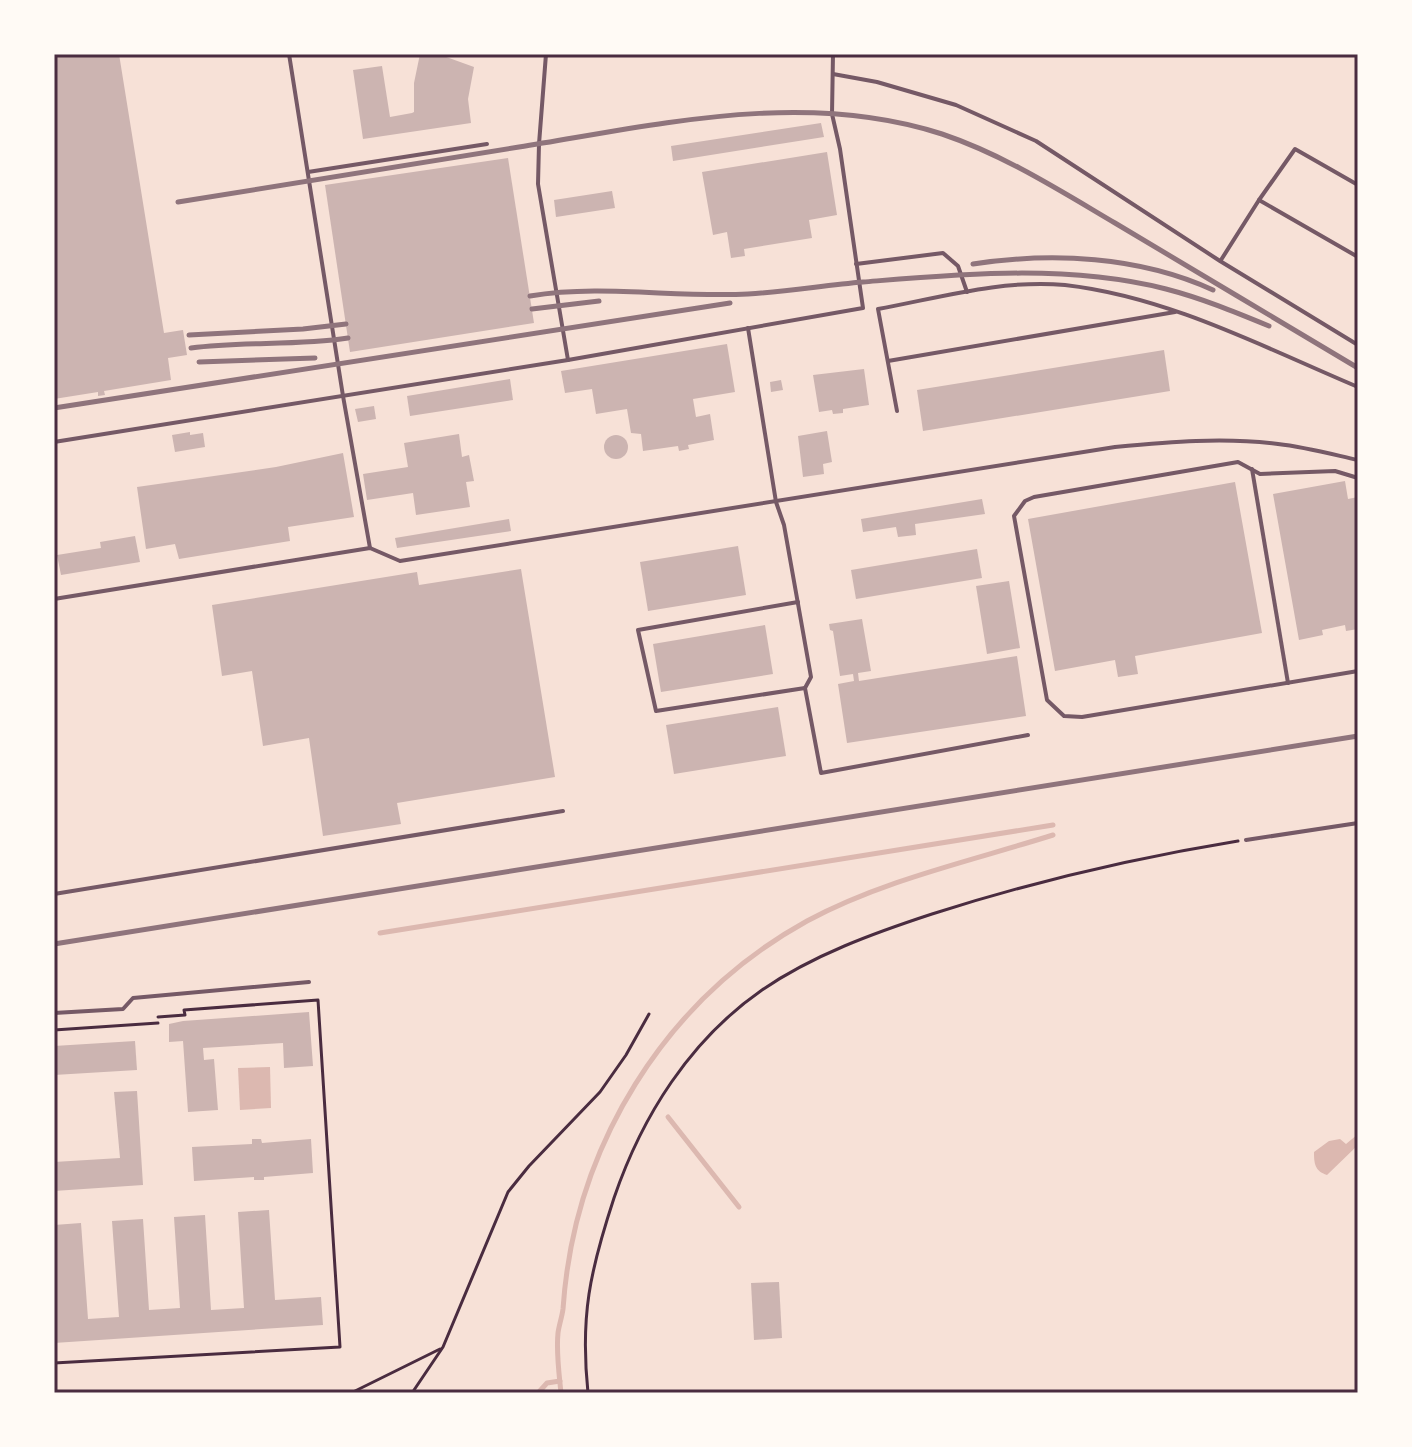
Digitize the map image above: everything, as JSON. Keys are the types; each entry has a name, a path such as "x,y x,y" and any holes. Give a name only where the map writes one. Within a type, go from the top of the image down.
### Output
{"lane":[{"path":"289,54 370,548"},
{"path":"546,54 538,184 568,360"},
{"path":"54,442 568,360 863,308 832,114 833,54"},
{"path":"833,74 877,82 956,105 1036,141 1220,261 1358,345"},
{"path":"308,172 487,144"},
{"path":"1220,261 1295,149 1358,185"},
{"path":"1259,200 1358,257"},
{"path":"856,264 943,253 958,266 967,292"},
{"path":"897,411 878,309 1001,286 1064,285 1144,301 1201,319 1358,387"},
{"path":"888,361 1178,312"},
{"path":"748,328 776,502 784,525 811,677 805,688 821,773 1028,735"},
{"path":"54,599 370,548 400,561 1115,447 1187,440 1275,443 1358,460"},
{"path":"1358,478 1335,471 1260,474 1238,462 1034,497 1025,501 1014,516 1047,700 1064,716 1082,717 1358,671"},
{"path":"1252,469 1288,683"},
{"path":"798,602 638,630 656,711 805,688"},
{"path":"54,894 563,811"},
{"path":"1246,840 1358,823"},
{"path":"54,1013 123,1009 133,998 309,982"}],"path":[{"path":"588,1393 585,1309 593,1266 623,1172 646,1120 677,1073 717,1028 761,990 853,943 970,902 1105,866 1246,840"},
{"path":"54,1363 340,1347 318,1000 184,1010 185,1015 158,1017"},
{"path":"412,1393 443,1347 508,1192 600,1092 649,1014"},
{"path":"54,1030 158,1023"},
{"path":"351,1393 443,1347"}],"shaded area":[{"path":"270,1067 271,1108 240,1110 238,1068"},
{"path":"1358,1134 1358,1145 1327,1175 1318,1169 1314,1152 1329,1141 1340,1139 1346,1144"}],"building":[{"path":"54,54 119,54 164,333 183,330 187,355 168,358 171,380 104,391 105,395 98,396 98,392 54,399"},
{"path":"420,54 438,54 474,67 468,99 471,123 363,139 353,70 382,66 390,117 412,113"},
{"path":"821,123 824,137 673,161 671,146"},
{"path":"827,152 837,215 809,220 812,238 744,249 745,256 731,258 727,232 713,235 702,172"},
{"path":"508,158 534,323 350,352 325,185"},
{"path":"612,191 615,208 556,217 554,200"},
{"path":"727,344 735,392 693,399 696,417 710,414 714,440 688,445 689,449 679,451 678,446 643,451 641,434 631,433 627,409 596,414 592,389 565,393 561,371"},
{"path":"1164,350 1170,391 923,431 917,390"},
{"path":"864,369 869,405 843,409 843,413 833,414 832,410 819,412 813,375"},
{"path":"510,379 513,400 410,416 407,396"},
{"path":"781,380 783,390 771,392 770,382"},
{"path":"374,406 376,419 358,422 355,409"},
{"path":"827,431 832,462 823,464 824,474 803,477 798,436"},
{"path":"190,432 190,435 203,433 205,447 175,452 172,435"},
{"path":"459,434 462,457 469,455 474,481 466,482 470,507 416,515 413,493 367,500 363,474 408,467 404,443"},
{"path":"616,435 624,439 628,447 624,455 616,459 608,455 604,447 608,439"},
{"path":"343,453 354,517 288,527 290,541 179,559 175,544 146,549 137,487 276,467"},
{"path":"1345,481 1348,499 1358,497 1358,629 1346,631 1345,625 1322,630 1323,635 1299,640 1273,494"},
{"path":"1235,482 1262,633 1135,656 1138,674 1118,677 1115,660 1055,671 1028,519"},
{"path":"982,499 985,514 915,524 916,535 898,537 896,527 863,532 861,519"},
{"path":"509,519 511,531 397,548 395,538"},
{"path":"135,536 140,562 61,575 57,555 101,548 100,542"},
{"path":"738,546 746,595 648,611 640,562"},
{"path":"977,549 982,578 856,599 851,570"},
{"path":"521,569 555,777 397,803 401,824 323,836 309,738 263,746 252,671 222,676 212,605 417,572 419,585"},
{"path":"1009,581 1020,648 987,654 976,586"},
{"path":"862,619 871,671 858,673 859,681 1017,656 1026,716 847,743 838,684 854,681 853,674 840,676 833,631 829,624"},
{"path":"765,625 773,674 661,692 653,644"},
{"path":"778,707 786,756 674,774 666,725"},
{"path":"309,1012 313,1066 284,1068 283,1043 203,1048 204,1060 214,1059 218,1110 188,1112 183,1041 169,1042 169,1024"},
{"path":"135,1041 137,1070 54,1075 54,1046"},
{"path":"137,1091 143,1185 54,1191 54,1162 120,1158 114,1092"},
{"path":"252,1139 261,1139 262,1143 311,1139 313,1173 264,1177 264,1180 254,1180 254,1177 194,1181 192,1147 252,1144"},
{"path":"269,1210 275,1300 321,1297 323,1325 54,1343 54,1225 81,1223 88,1319 119,1317 112,1221 143,1219 149,1310 180,1308 174,1217 205,1215 211,1310 244,1308 238,1212"},
{"path":"779,1282 782,1338 754,1340 751,1283"}],"waterway":[{"path":"380,933 1053,825"},
{"path":"561,1393 558,1333 571,1249 586,1191 607,1136 636,1084 670,1036 710,992 756,954 807,921 866,894 928,872 1053,835"},
{"path":"668,1117 739,1207"},
{"path":"538,1393 547,1383 560,1381"}],"railway":[{"path":"178,202 677,121 784,113 837,114 890,121 965,142 1031,174 1358,368"},
{"path":"973,264 1033,258 1095,260 1155,270 1213,290"},
{"path":"530,296 585,291 748,294 939,276 1053,274 1129,281 1166,289 1269,326"},
{"path":"532,309 599,301"},
{"path":"54,408 730,303"},
{"path":"189,335 346,324"},
{"path":"191,348 348,338"},
{"path":"199,362 315,358"},
{"path":"54,944 1358,736"}]}
